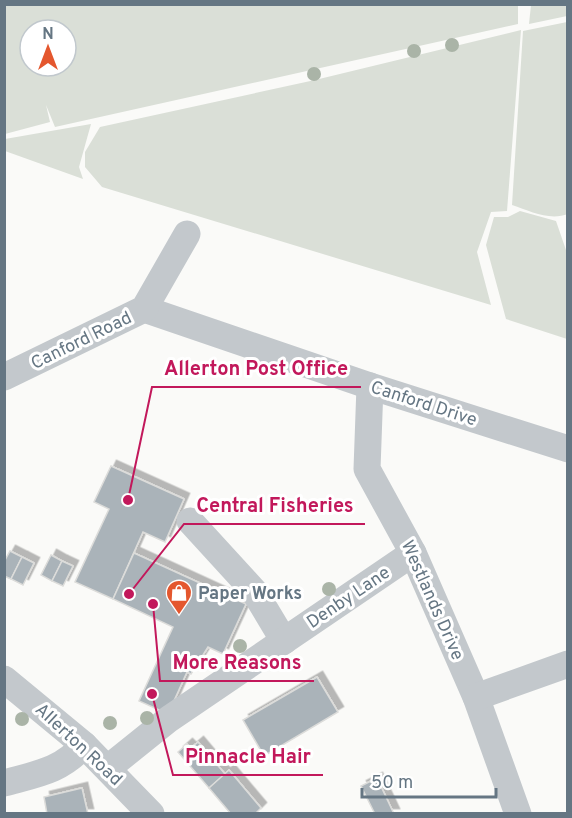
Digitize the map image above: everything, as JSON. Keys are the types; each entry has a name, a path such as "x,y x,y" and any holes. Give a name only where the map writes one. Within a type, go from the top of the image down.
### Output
{"street":[{"name":"Canford Road","path":"4,378 144,309 188,234"},
{"name":"Canford Drive","path":"144,309 370,386 567,449"},
{"name":"Westlands Drive","path":"370,386 367,469 413,553 476,697 518,813"},
{"path":"190,521 254,591 284,641"},
{"name":"Denby Lane","path":"108,768 170,719 413,553"},
{"path":"476,697 567,664"},
{"name":"Allerton Road","path":"4,679 44,694 84,745 151,813"},
{"path":"4,783 51,770 70,760 84,745"}],"shaded area":[{"path":"518,4 518,24 55,127 46,105 50,122 5,134 4,5"},
{"path":"531,5 567,5 567,16 529,24"},
{"path":"567,22 568,214 547,216 512,205 523,31"},
{"path":"521,30 507,211 491,212 477,252 491,305 102,187 85,167 85,152 100,127 315,80"},
{"path":"91,124 79,167 83,179 5,151 5,139"},
{"path":"520,211 556,221 567,253 567,339 506,319 486,245 494,217 508,217"}],"building":[{"path":"111,466 184,499 165,542 143,532 113,599 75,582 109,509 94,502"},
{"path":"10,551 22,557 11,579 4,576 4,562"},
{"path":"134,553 246,604 223,654 208,647 191,674 187,672 168,714 139,701 173,627 113,599"},
{"path":"51,555 62,561 52,581 41,575"},
{"path":"22,557 34,563 23,585 11,579"},
{"path":"62,561 73,566 63,586 52,581"},
{"path":"317,677 338,712 264,756 243,720"},
{"path":"198,742 225,774 209,788 178,752 187,744 191,748"},
{"path":"229,770 261,808 255,814 231,814 209,788"},
{"path":"377,778 394,814 375,814 361,786"},
{"path":"82,788 88,814 47,814 44,797"}],"place":[{"name":"Allerton Post Office","path":"128,500"},
{"name":"Central Fisheries","path":"129,594"},
{"name":"More Reasons","path":"153,604"},
{"name":"Paper Works","path":"179,616"},
{"name":"Pinnacle Hair","path":"152,694"}]}
